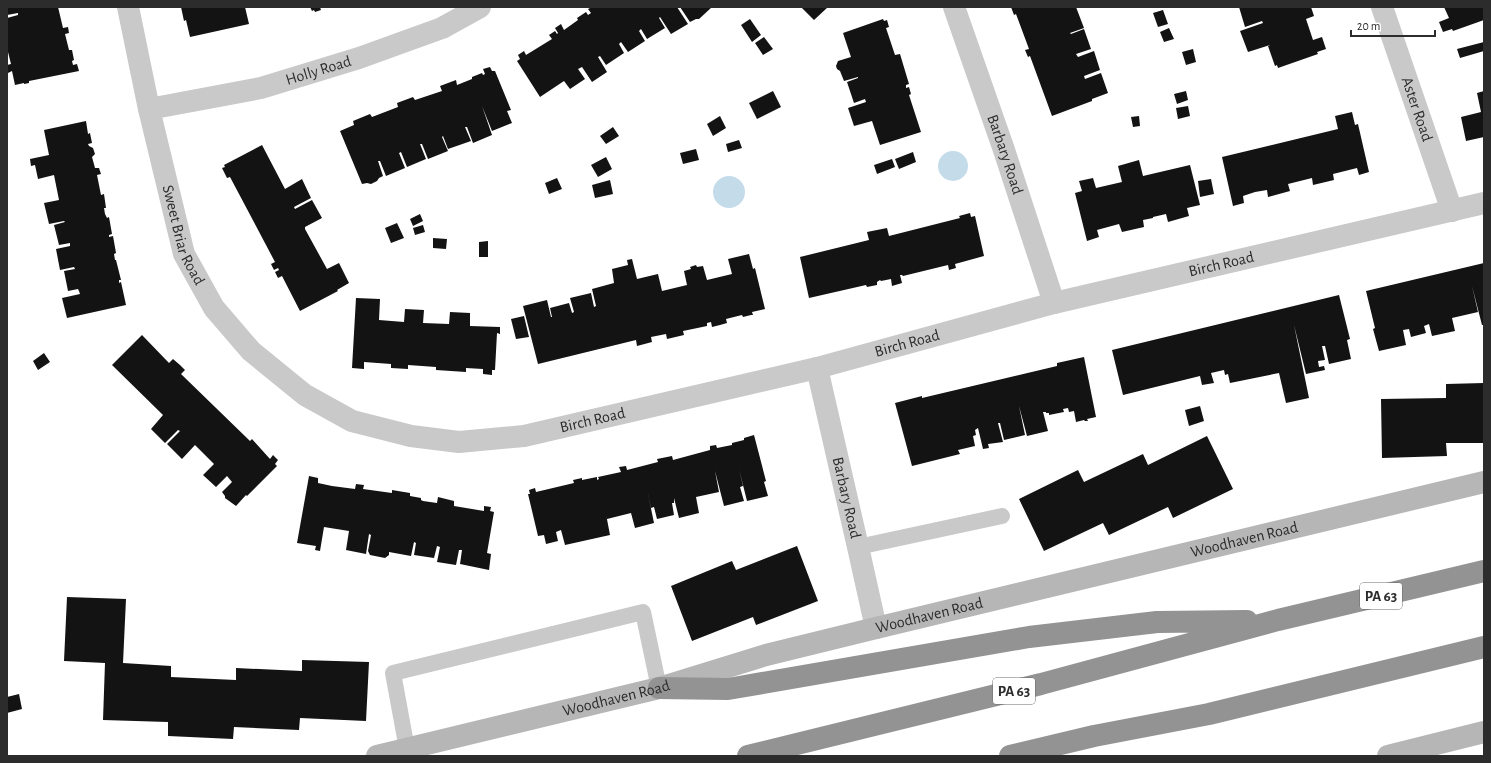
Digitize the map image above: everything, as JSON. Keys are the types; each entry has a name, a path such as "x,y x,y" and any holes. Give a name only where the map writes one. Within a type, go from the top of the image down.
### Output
{"highway":[{"name":"PA 63","path":"748,756 1042,684 1278,620 1484,571"},
{"path":"659,688 728,688 1029,637 1156,622 1278,620"},
{"path":"1010,756 1094,736 1209,714 1484,647"},
{"path":"1043,756 1094,736"}],"main road":[{"name":"Woodhaven Road","path":"376,756 659,688 766,656 876,628 1484,482"},
{"path":"1388,756 1484,732"}],"street":[{"name":"Sweet Briar Road","path":"128,7 149,109 184,254 214,308 250,351 305,395 330,409"},
{"name":"Holly Road","path":"149,109 261,88 329,68 442,28 480,7"},
{"name":"Barbary Road","path":"954,7 1004,150 1054,303"},
{"name":"Aster Road","path":"1382,7 1452,211"},
{"name":"Birch Road","path":"330,409 352,421 411,436 459,442 524,436 817,368 1054,303 1484,203"},
{"name":"Barbary Road","path":"817,368 876,628"}],"lane":[{"path":"858,547 1002,516"},
{"path":"407,749 393,673 643,612 659,688"}],"water":[{"path":"953,151 964,155 968,166 964,177 953,181 942,177 938,166 942,155"},
{"path":"729,176 738,179 742,183 745,192 742,201 738,205 729,208 720,205 716,201 713,192 716,183 720,179"}],"building":[{"path":"7,7 58,7 63,28 68,27 69,33 65,34 69,50 72,50 74,60 72,61 73,65 77,64 79,71 15,85 12,71 8,73 7,69 7,65 11,64 7,48 7,18 18,15 18,13 7,15"},
{"path":"181,7 245,7 249,24 190,37"},
{"path":"310,7 320,7 321,10 315,12 314,10 312,11"},
{"path":"592,7 677,7 688,24 671,34 660,17 659,18 665,28 647,39 641,29 639,31 645,41 628,52 621,42 619,44 624,53 606,65 600,56 598,57 607,72 592,82 582,67 578,69 585,79 570,89 564,81 540,97 517,61 520,59 518,55 524,51 526,55 552,39 549,35 555,31 557,34 558,33 555,28 561,24 564,30 586,12 588,15 591,13 588,9"},
{"path":"680,7 712,7 699,19 690,22"},
{"path":"801,7 828,7 814,20"},
{"path":"1011,7 1076,7 1084,28 1070,33 1071,34 1084,29 1091,49 1076,54 1078,57 1094,51 1100,70 1084,76 1085,79 1101,73 1108,93 1092,99 1092,101 1052,116 1030,56 1028,57 1025,50 1029,49 1016,14 1014,15"},
{"path":"1239,7 1311,7 1314,16 1306,19 1313,40 1322,37 1326,49 1317,52 1318,54 1278,68 1277,65 1275,66 1268,46 1270,45 1248,52 1240,31 1263,23 1262,21 1245,27"},
{"path":"1444,7 1484,7 1484,20 1453,31 1452,29 1443,32 1439,22 1449,18"},
{"path":"1163,10 1168,24 1158,27 1153,13"},
{"path":"750,19 761,35 752,42 741,25"},
{"path":"883,19 884,21 887,20 889,27 886,28 895,55 900,54 909,84 906,85 906,88 909,87 911,94 909,95 921,132 880,145 872,121 854,126 848,108 866,102 865,99 854,103 847,82 858,77 844,81 836,66 838,61 851,57 843,33"},
{"path":"1169,28 1174,39 1164,42 1160,32"},
{"path":"764,37 773,49 763,55 755,43"},
{"path":"1484,42 1484,51 1460,58 1457,49"},
{"path":"1193,49 1196,62 1186,65 1182,52"},
{"path":"490,67 492,71 495,71 511,110 507,111 512,123 492,131 482,106 492,135 473,143 467,127 465,127 471,141 448,149 443,136 442,137 448,151 428,159 422,144 420,144 426,159 407,167 401,152 399,153 405,168 386,176 380,161 378,161 383,176 371,184 362,184 340,131 354,125 353,121 370,114 372,117 398,107 397,103 413,97 415,100 442,91 440,86 456,80 457,85 482,73 483,75 485,74 483,69"},
{"path":"773,91 781,107 757,119 749,103"},
{"path":"1186,91 1188,100 1177,104 1174,94"},
{"path":"1484,91 1484,137 1466,141 1461,117 1481,112 1477,93"},
{"path":"1188,106 1190,116 1178,119 1176,108"},
{"path":"1352,112 1355,125 1358,124 1369,172 1359,175 1357,168 1333,174 1334,180 1313,185 1312,178 1288,184 1290,191 1268,197 1267,190 1255,192 1243,196 1244,203 1233,206 1222,157 1338,129 1335,116"},
{"path":"720,116 726,128 713,136 707,124"},
{"path":"1139,116 1140,126 1133,127 1131,117"},
{"path":"86,121 88,134 90,133 92,143 88,144 93,148 95,154 92,157 95,168 99,168 101,174 97,175 101,195 104,194 106,208 104,208 105,214 107,218 109,217 112,234 109,235 109,237 113,236 116,253 114,254 115,260 121,280 119,280 119,283 121,282 126,305 67,318 62,298 80,294 78,289 68,291 64,271 75,269 74,267 60,270 56,249 70,246 70,243 59,245 54,225 65,222 49,224 44,203 59,200 54,175 38,179 35,165 31,166 30,159 49,155 44,130"},
{"path":"613,127 619,136 606,144 600,136"},
{"path":"739,140 742,148 728,152 726,144"},
{"path":"262,145 285,189 302,179 311,198 294,207 295,209 312,200 322,218 305,227 305,229 327,269 339,263 349,283 337,290 338,291 300,311 282,276 278,278 275,272 279,270 278,268 274,270 271,264 275,262 230,177 227,178 222,168 225,167 224,165"},
{"path":"696,149 699,160 683,164 680,153"},
{"path":"913,152 916,162 899,169 895,159"},
{"path":"606,157 612,169 598,177 591,165"},
{"path":"892,159 895,167 877,174 874,165"},
{"path":"1139,160 1143,176 1190,165 1200,205 1187,208 1189,216 1168,222 1166,214 1143,220 1144,227 1122,232 1119,224 1097,230 1099,237 1087,241 1075,193 1082,191 1079,181 1093,178 1096,188 1122,182 1118,166"},
{"path":"557,178 562,189 549,194 545,183"},
{"path":"1211,179 1214,194 1200,197 1198,181"},
{"path":"610,180 613,194 595,198 592,185"},
{"path":"970,213 971,217 975,216 984,256 955,264 956,268 949,270 948,265 903,276 900,275 902,283 892,286 891,279 880,280 877,282 877,285 867,287 866,285 809,298 800,257 869,240 867,232 887,228 889,236 960,218 959,216"},
{"path":"420,214 423,221 413,226 410,219"},
{"path":"397,223 404,238 391,243 385,228"},
{"path":"423,225 425,232 415,235 413,228"},
{"path":"433,238 447,239 446,249 433,248"},
{"path":"488,241 488,257 479,257 479,242"},
{"path":"749,254 753,269 755,268 765,309 752,312 753,315 743,317 742,315 726,319 727,323 712,327 711,322 707,323 707,326 683,331 684,335 667,339 666,334 651,337 652,342 637,346 636,340 538,364 523,306 547,300 552,317 550,308 569,303 572,313 574,312 570,298 591,293 594,307 596,306 592,289 614,283 612,269 628,265 627,260 632,259 637,279 658,274 662,291 687,285 684,271 691,269 690,267 696,265 697,267 703,266 707,280 732,274 728,259"},
{"path":"1484,263 1484,325 1482,325 1472,286 1478,312 1452,318 1455,331 1432,336 1429,324 1424,326 1426,333 1411,337 1409,329 1403,330 1406,345 1379,351 1373,329 1375,328 1366,291"},
{"path":"1339,295 1350,339 1347,340 1351,359 1329,364 1325,346 1322,346 1325,360 1318,361 1319,367 1324,366 1325,370 1306,374 1294,325 1309,398 1286,403 1279,373 1230,383 1228,374 1225,375 1224,370 1211,373 1214,383 1202,385 1200,376 1123,395 1112,350"},
{"path":"356,298 380,299 379,320 404,322 405,309 424,310 423,323 449,324 450,312 470,313 470,326 500,327 500,334 497,333 495,370 492,370 492,375 483,374 483,369 466,368 466,372 436,370 436,367 408,365 408,369 391,368 391,364 364,362 364,369 352,368"},
{"path":"524,316 529,337 516,339 511,319"},
{"path":"142,335 169,363 173,359 180,365 185,370 181,374 250,441 252,439 270,459 273,455 278,460 275,464 277,466 236,506 225,498 222,492 232,482 227,476 216,487 203,475 214,464 195,445 182,459 167,444 180,431 178,430 165,443 151,429 163,415 112,365"},
{"path":"44,353 50,362 38,370 33,361"},
{"path":"1084,357 1096,417 1087,419 1088,421 1084,420 1076,422 1074,411 1069,412 1068,408 1063,409 1064,412 1049,415 1049,413 1043,412 1048,431 1027,436 1019,406 1025,435 1004,440 1000,423 998,423 1003,442 988,444 989,448 983,449 978,428 975,430 976,435 973,436 975,446 958,450 960,454 912,466 895,403 1057,366 1057,363"},
{"path":"1484,383 1484,443 1446,443 1447,456 1382,458 1381,399 1446,398 1446,384"},
{"path":"1200,406 1204,421 1189,426 1185,410"},
{"path":"754,435 766,481 764,482 768,496 747,501 739,469 743,486 740,487 744,501 724,506 715,471 719,492 696,497 699,513 679,518 674,498 674,503 672,503 674,515 657,519 654,507 651,508 647,489 654,523 635,528 631,513 607,519 606,514 610,535 565,545 561,530 556,532 558,541 546,544 544,535 538,536 528,494 530,494 529,490 535,488 536,492 574,483 573,480 582,478 582,480 597,477 597,480 599,479 598,477 621,472 619,467 626,466 627,470 658,462 657,459 672,456 673,460 710,450 710,446 716,445 717,448 732,445 732,443 744,440 744,438"},
{"path":"1207,436 1233,489 1173,518 1168,507 1109,535 1103,523 1044,551 1019,499 1078,470 1084,482 1143,454 1148,465"},
{"path":"309,476 318,478 318,483 332,486 355,489 356,484 364,485 363,489 392,493 392,490 410,493 410,496 421,498 423,501 437,503 438,497 454,501 454,506 484,511 484,506 491,507 490,511 494,512 487,553 491,554 489,570 460,564 462,550 459,550 456,565 437,562 440,547 437,546 434,558 414,555 416,543 414,542 411,556 389,552 389,555 385,558 370,555 368,551 371,535 369,534 366,554 346,550 349,531 324,527 320,551 315,550 316,546 297,543"},
{"path":"797,546 818,601 756,625 753,617 692,641 671,586 732,561 736,570"},
{"path":"67,597 126,599 123,663 171,666 171,677 236,680 236,668 302,671 302,660 369,662 366,721 300,718 299,730 234,727 233,739 168,736 168,722 103,720 105,663 64,661"},
{"path":"19,694 22,709 7,713 7,697"}]}
